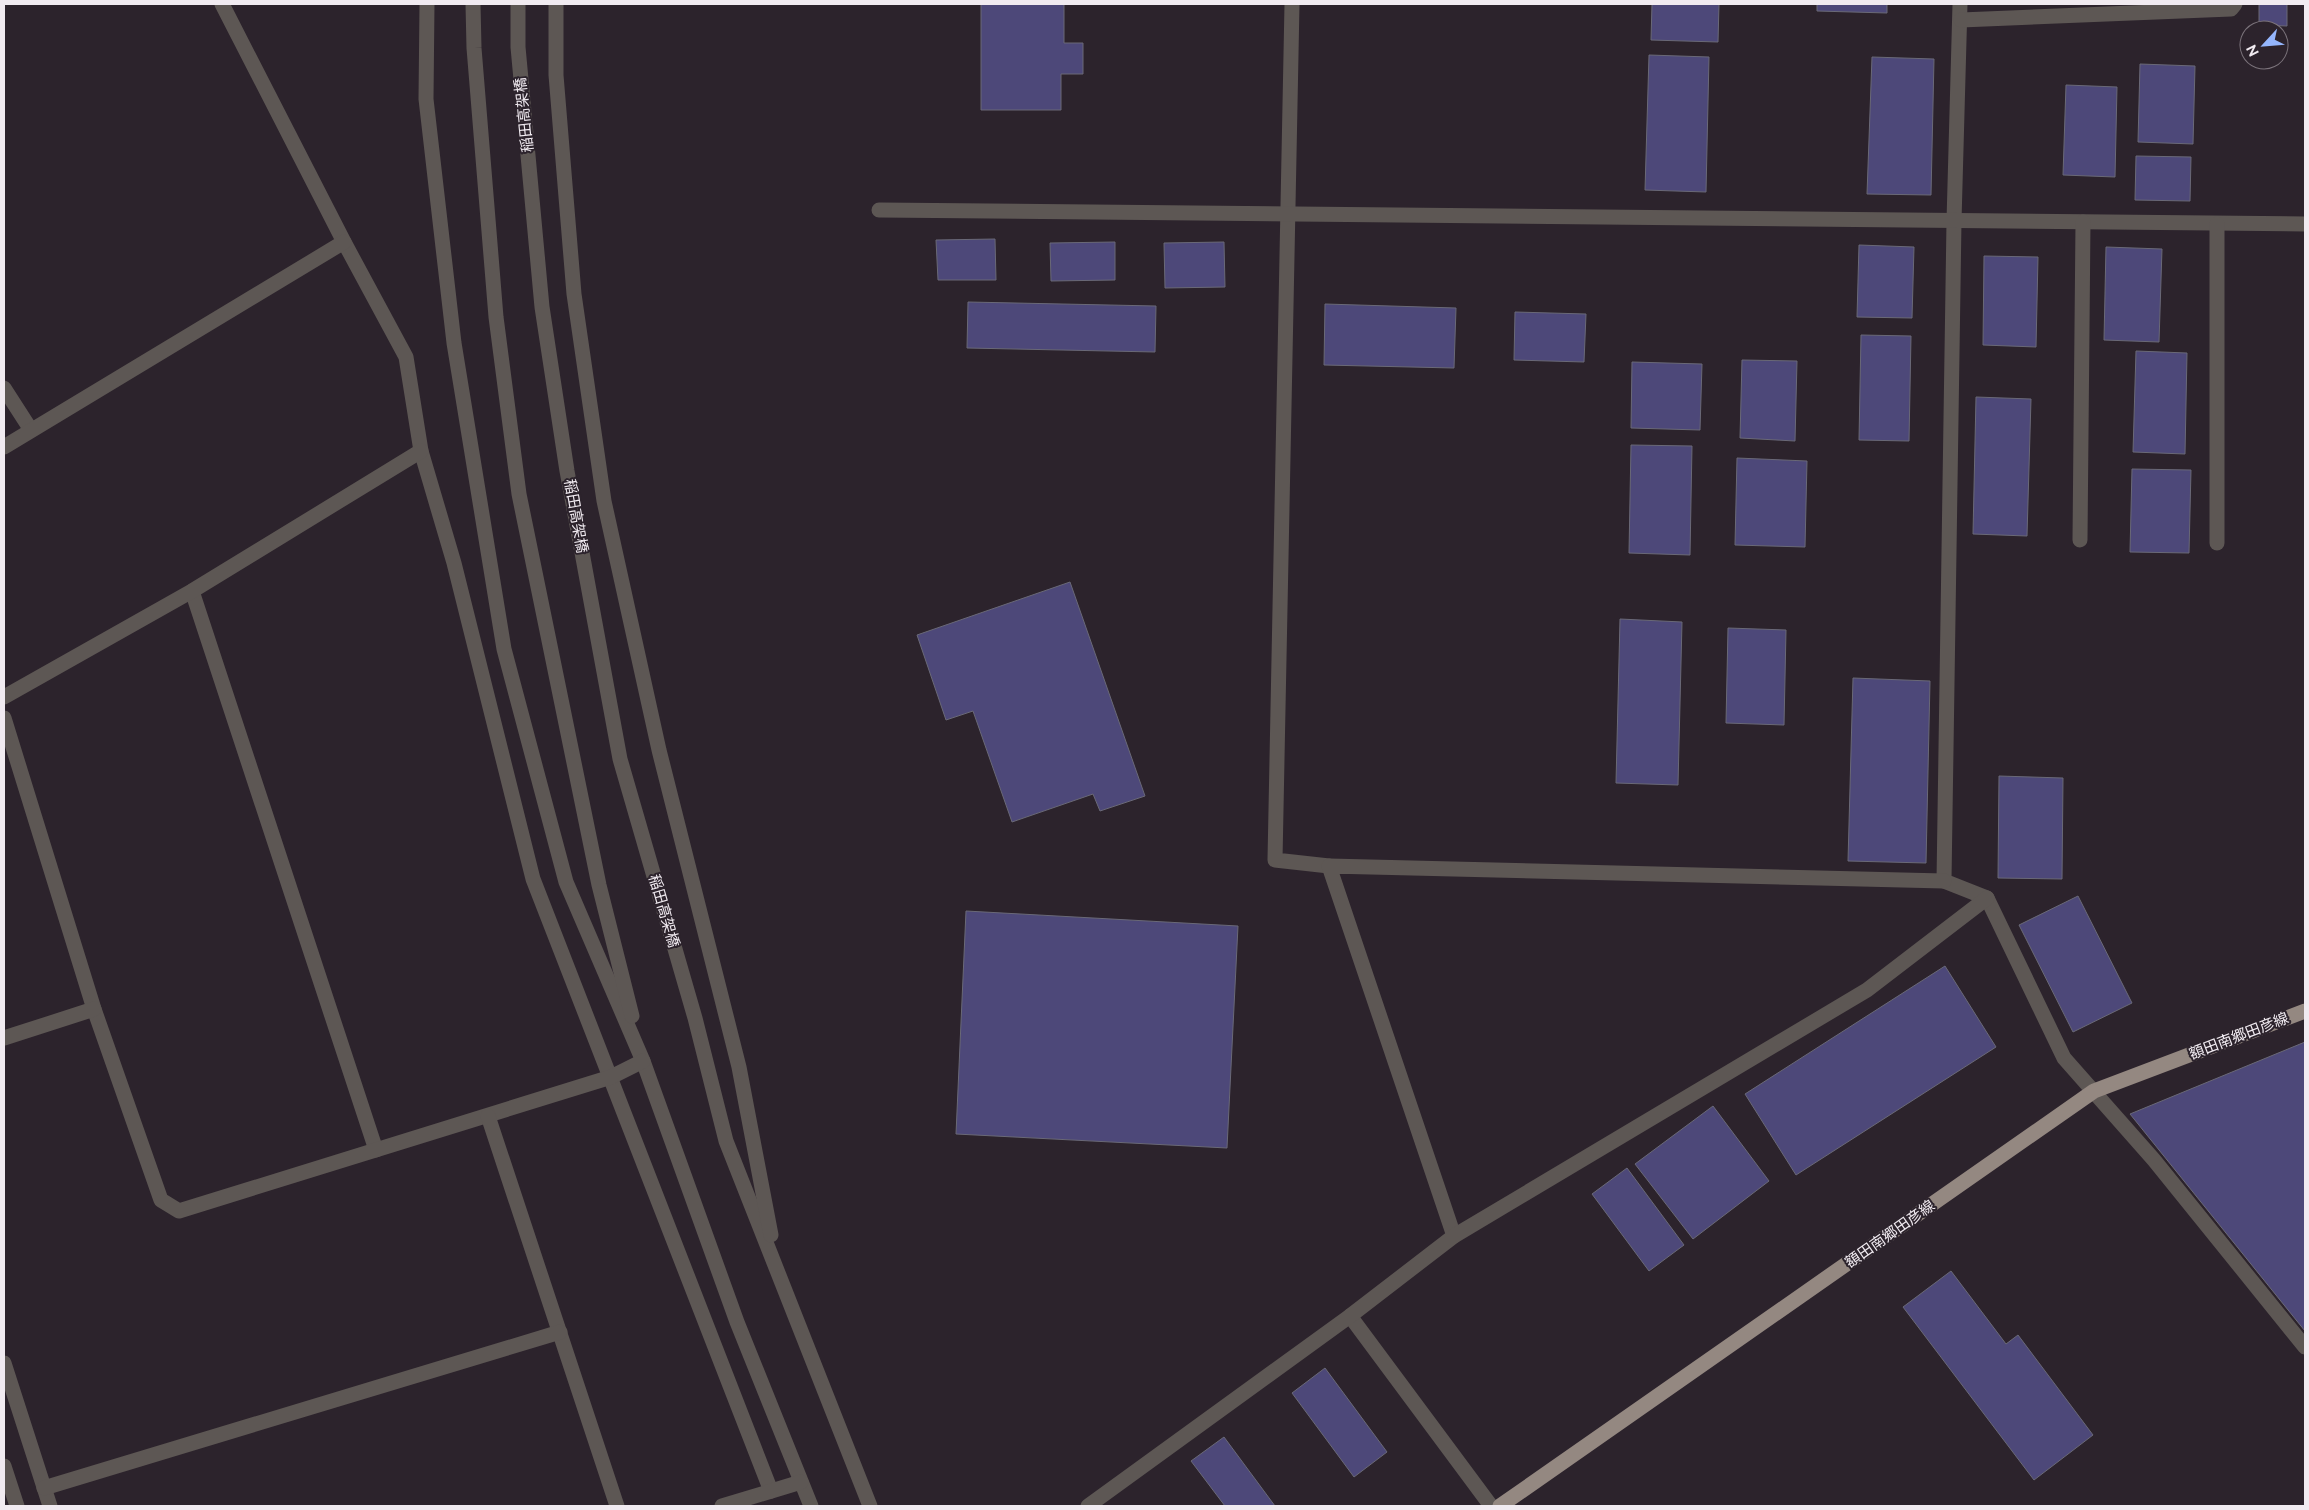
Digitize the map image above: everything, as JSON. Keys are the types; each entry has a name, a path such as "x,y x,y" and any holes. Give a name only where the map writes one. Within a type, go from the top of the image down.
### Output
{"main road":[{"name":"額田南郷田彦線","path":"1500,1506 2094,1091 2305,1011"}],"street":[{"path":"222,4 344,242 406,357 421,451 454,563 533,880 612,1077 771,1491"},
{"path":"427,4 426,99 454,343 504,649 566,882 643,1062 737,1322 811,1506"},
{"path":"473,4 474,48 496,317 520,494 599,885 643,1062"},
{"name":"稲田高架橋","path":"518,4 518,47 542,307 567,471 620,759 695,1018 726,1141 777,1271"},
{"path":"556,4 556,75 574,294 604,501 659,750 740,1067 777,1271 870,1506"},
{"path":"1292,4 1275,860 1329,866 1944,880 1987,898 2064,1058 2154,1160 2305,1348"},
{"path":"1944,880 1954,221 1960,4"},
{"path":"1960,20 2231,9 2235,4"},
{"path":"879,210 2305,224"},
{"path":"2080,540 2084,222"},
{"path":"2216,543 2217,224"},
{"path":"4,446 344,242"},
{"path":"4,388 31,430"},
{"path":"4,697 192,591 421,451"},
{"path":"192,591 376,1150"},
{"path":"4,718 94,1009 161,1200 179,1211 612,1077 643,1062"},
{"path":"1329,866 1454,1236"},
{"path":"1088,1506 1350,1316 1454,1236 1866,990 1987,898"},
{"path":"4,1038 94,1009"},
{"path":"488,1116 617,1506"},
{"path":"1350,1316 1491,1506"},
{"path":"44,1488 560,1332"},
{"path":"4,1363 50,1506"},
{"path":"4,1466 17,1506"},
{"path":"722,1506 801,1482"}],"building":[{"path":"981,4 1064,4 1064,43 1083,43 1083,74 1061,74 1061,110 981,110"},
{"path":"1652,4 1719,4 1718,42 1651,40"},
{"path":"1817,4 1887,4 1887,13 1817,11"},
{"path":"2259,4 2287,4 2287,20 2259,20"},
{"path":"1649,55 1709,57 1706,192 1645,190"},
{"path":"1872,57 1934,59 1931,195 1867,194"},
{"path":"2140,64 2195,66 2193,144 2138,142"},
{"path":"2066,85 2117,87 2115,177 2063,175"},
{"path":"2136,156 2191,157 2190,201 2135,200"},
{"path":"995,239 996,280 938,280 936,240"},
{"path":"1115,242 1115,280 1051,281 1050,243"},
{"path":"1224,242 1225,287 1165,288 1164,243"},
{"path":"1859,245 1914,247 1912,318 1857,317"},
{"path":"2106,247 2162,249 2159,342 2104,340"},
{"path":"1984,256 2038,257 2036,347 1983,345"},
{"path":"968,302 1156,306 1155,352 967,348"},
{"path":"1325,304 1456,308 1454,368 1324,365"},
{"path":"1515,312 1586,314 1584,362 1514,360"},
{"path":"1861,335 1911,336 1909,441 1859,440"},
{"path":"2136,351 2187,353 2185,454 2133,452"},
{"path":"1742,360 1797,361 1795,441 1740,438"},
{"path":"1632,362 1702,364 1700,430 1631,428"},
{"path":"1976,397 2031,399 2027,536 1973,534"},
{"path":"1631,445 1692,446 1690,555 1629,553"},
{"path":"1737,458 1807,461 1805,547 1735,545"},
{"path":"2132,469 2191,470 2189,553 2130,552"},
{"path":"1070,582 1145,796 1100,811 1093,794 1012,822 973,711 946,720 917,635"},
{"path":"1620,619 1682,622 1678,785 1616,783"},
{"path":"1728,628 1786,630 1784,725 1726,723"},
{"path":"1853,678 1930,681 1926,863 1848,861"},
{"path":"1999,776 2063,778 2062,879 1998,878"},
{"path":"2078,896 2132,1003 2073,1032 2019,925"},
{"path":"966,911 1238,926 1227,1148 956,1134"},
{"path":"1945,966 1996,1047 1796,1175 1745,1094"},
{"path":"2305,1042 2305,1331 2130,1114"},
{"path":"1713,1106 1769,1181 1693,1239 1635,1164"},
{"path":"1627,1168 1684,1245 1649,1271 1592,1194"},
{"path":"1951,1271 2006,1344 2018,1335 2093,1435 2034,1480 1903,1307"},
{"path":"1325,1368 1387,1452 1354,1477 1292,1393"},
{"path":"1224,1437 1275,1506 1225,1506 1191,1461"}]}
